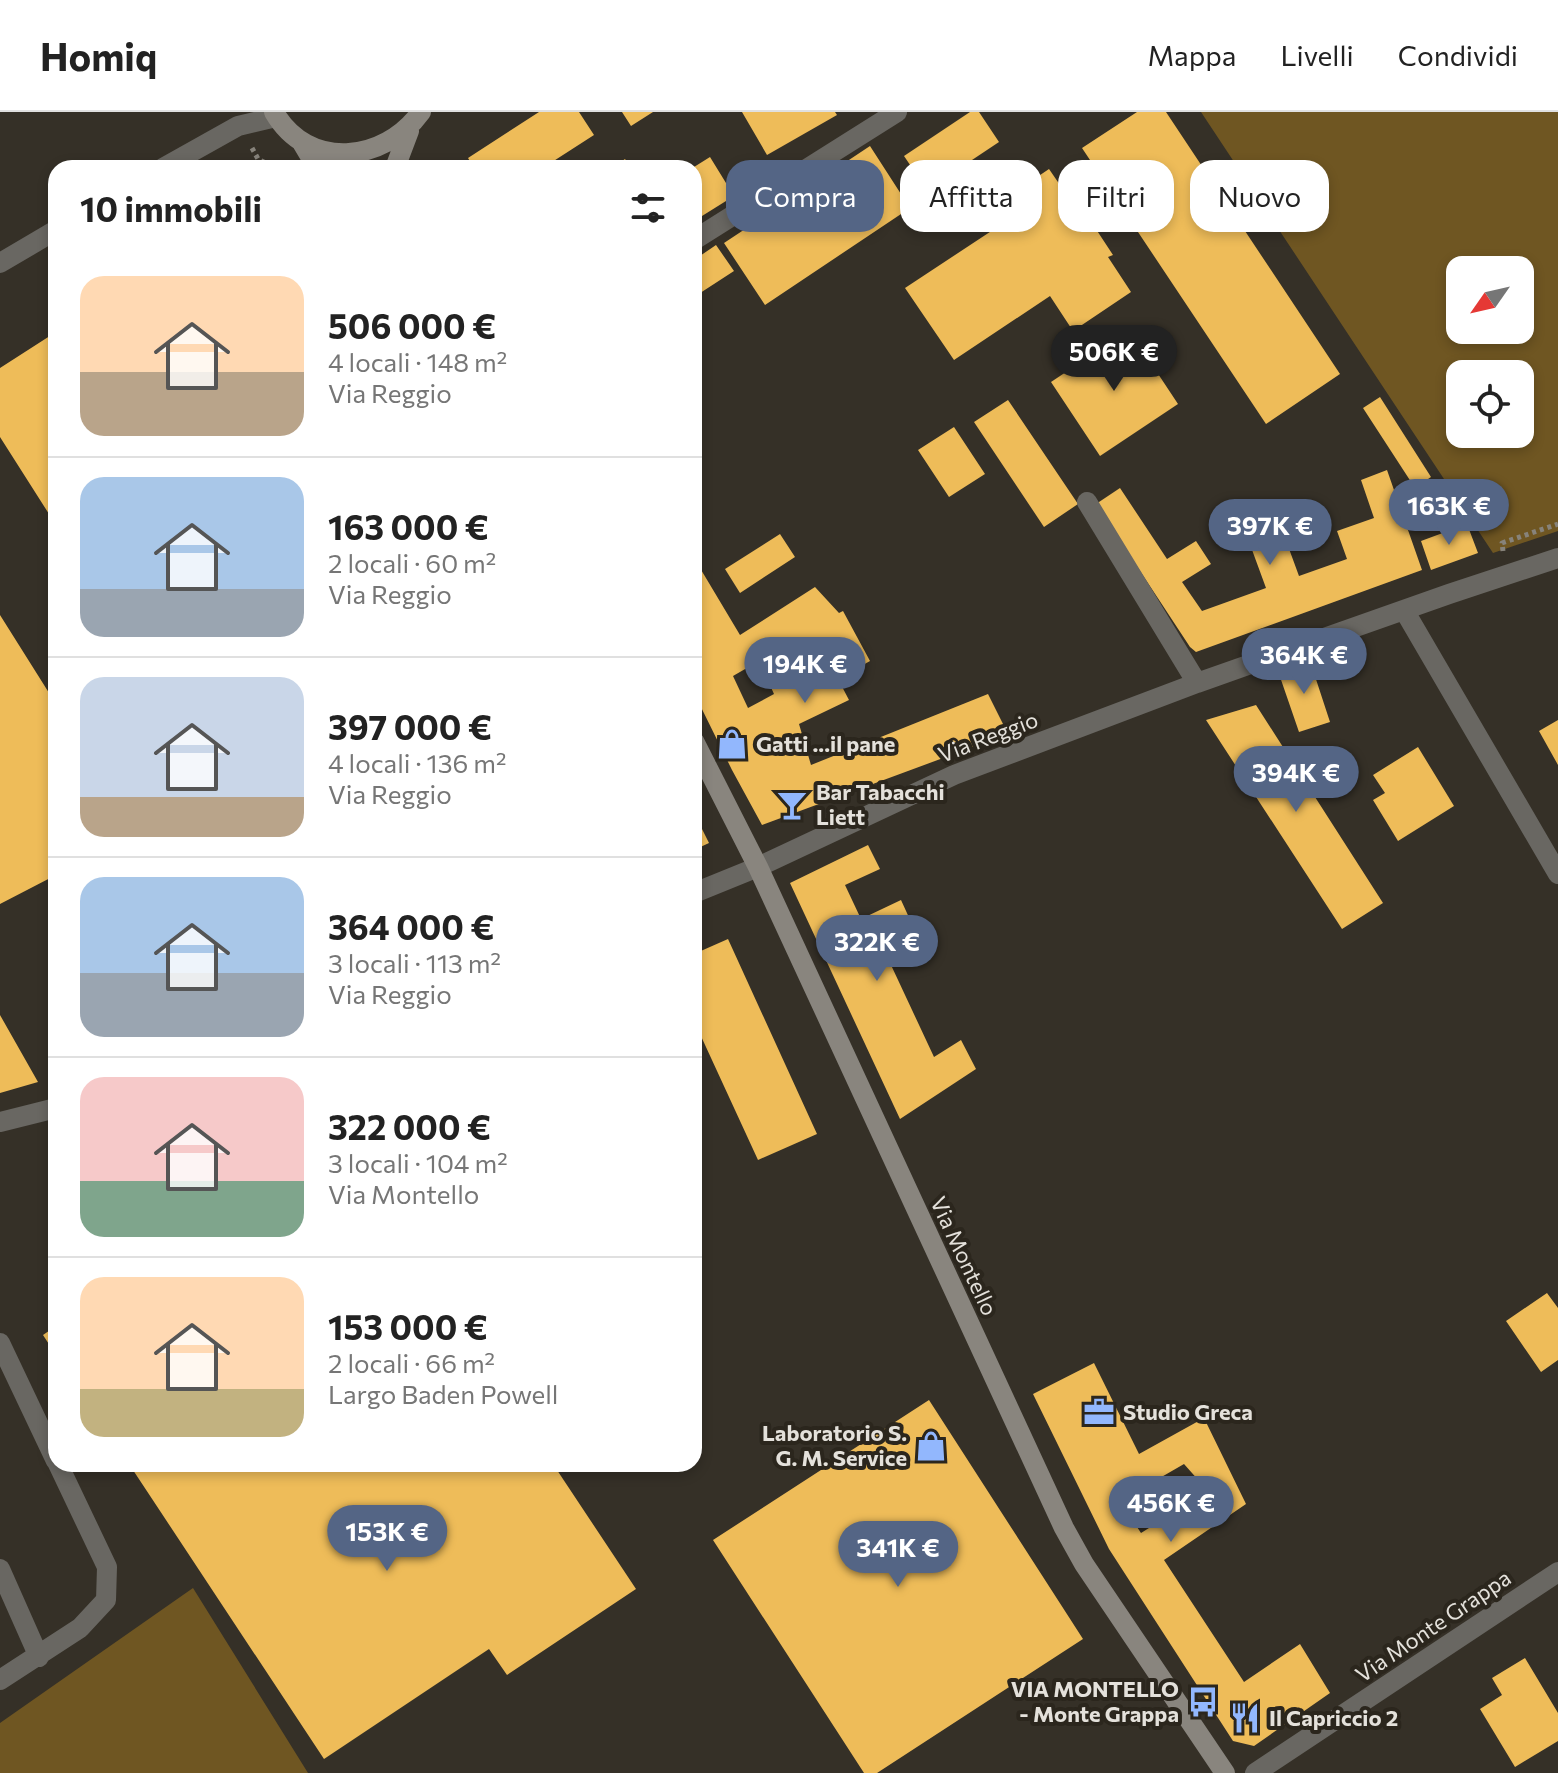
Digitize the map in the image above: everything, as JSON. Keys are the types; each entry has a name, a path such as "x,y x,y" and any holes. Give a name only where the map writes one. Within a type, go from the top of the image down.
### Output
{"street":[{"path":"702,235 897,112"},
{"path":"176,160 244,119 275,114 301,141 312,160"},
{"path":"301,141 323,150 346,154 358,152 392,142 415,120"},
{"path":"398,160 415,120"},
{"path":"0,263 48,235"},
{"path":"1087,502 1197,683"},
{"name":"Via Reggio","path":"702,890 758,867 954,775 1197,683 1558,558"},
{"path":"1404,610 1558,874"},
{"name":"Via Montello","path":"702,757 758,867 1064,1528 1084,1564 1225,1773"},
{"path":"0,1122 48,1110"},
{"path":"0,1343 48,1443"},
{"path":"0,1680 80,1628 106,1600 107,1567 62,1472"},
{"path":"0,1569 39,1657"},
{"name":"Via Monte Grappa","path":"1255,1773 1558,1572"}],"shaded area":[{"path":"1201,112 1558,112 1558,531 1493,553 1280,232 1329,232 1329,160 1233,160"},
{"path":"193,1588 308,1773 0,1773 0,1723"}],"building":[{"path":"539,112 579,112 594,135 555,160 468,158"},
{"path":"622,112 653,112 631,126"},
{"path":"742,112 835,112 837,115 767,155"},
{"path":"970,112 979,112 999,142 972,160 907,160 904,156"},
{"path":"1137,112 1166,112 1198,160 1190,160 1190,232 1246,232 1340,374 1266,424 1138,232 1174,232 1174,160 1090,160 1082,148"},
{"path":"870,146 879,160 849,160"},
{"path":"710,157 726,183 726,201 702,216 702,162"},
{"path":"884,168 900,192 900,215 884,225"},
{"path":"1049,169 1058,182 1058,232 1098,232 1113,255 1108,257 1131,292 1073,331 1050,296 954,360 905,288 990,232 1042,232 1042,174"},
{"path":"741,232 874,232 765,305 724,243"},
{"path":"716,245 734,271 702,292 702,255"},
{"path":"1129,330 1178,404 1100,456 1051,382"},
{"path":"48,337 48,512 0,437 0,368"},
{"path":"1380,397 1431,477 1415,488 1363,408"},
{"path":"1008,400 1078,504 1044,527 974,422"},
{"path":"954,427 985,474 949,497 918,450"},
{"path":"1387,470 1422,570 1196,652 1096,504 1120,488 1167,559 1196,541 1211,564 1182,582 1202,611 1266,588 1240,517 1273,505 1299,576 1347,559 1337,531 1374,518 1361,480"},
{"path":"1467,524 1478,553 1431,570 1421,541"},
{"path":"780,534 795,557 740,593 725,569"},
{"path":"702,571 740,635 815,587 839,613 843,611 870,661 838,679 849,700 799,724 811,765 988,694 1008,734 762,825 702,709","holes":["759,661 774,694 748,708 733,676"]},
{"path":"0,615 48,691 48,879 0,904"},
{"path":"1310,661 1330,722 1299,732 1278,671"},
{"path":"1256,705 1383,903 1342,929 1206,720"},
{"path":"1558,720 1558,765 1539,731"},
{"path":"1418,747 1454,806 1398,841 1373,800 1385,793 1373,775"},
{"path":"702,829 709,843 702,846"},
{"path":"868,845 880,869 845,885 861,919 901,900 917,935 884,950 934,1057 961,1040 976,1069 900,1119 790,883"},
{"path":"728,939 817,1134 758,1160 702,1038 702,950"},
{"path":"0,1015 38,1082 0,1093"},
{"path":"1547,1293 1558,1308 1558,1360 1541,1372 1506,1321"},
{"path":"1094,1363 1139,1454 1204,1418 1246,1504 1164,1560 1244,1682 1300,1644 1330,1693 1254,1746 1233,1741 1109,1549 1033,1394","holes":["1184,1464 1208,1491 1141,1533 1120,1501"]},
{"path":"929,1400 1083,1639 877,1773 864,1773 713,1540"},
{"path":"134,1472 558,1472 636,1589 507,1675 489,1649 324,1759"},
{"path":"1525,1658 1558,1713 1558,1741 1515,1767 1480,1709 1502,1695 1492,1678"}],"place":[{"name":"Gatti ...il pane","path":"732,744"},
{"name":"Bar Tabacchi Liett","path":"792,805"},
{"name":"Studio Greca","path":"1099,1412"},
{"name":"Laboratorio S. G. M. Service","path":"931,1446"},
{"name":"VIA MONTELLO ‐ Monte Grappa","path":"1203,1702"},
{"name":"Il Capriccio 2","path":"1245,1718"}]}
